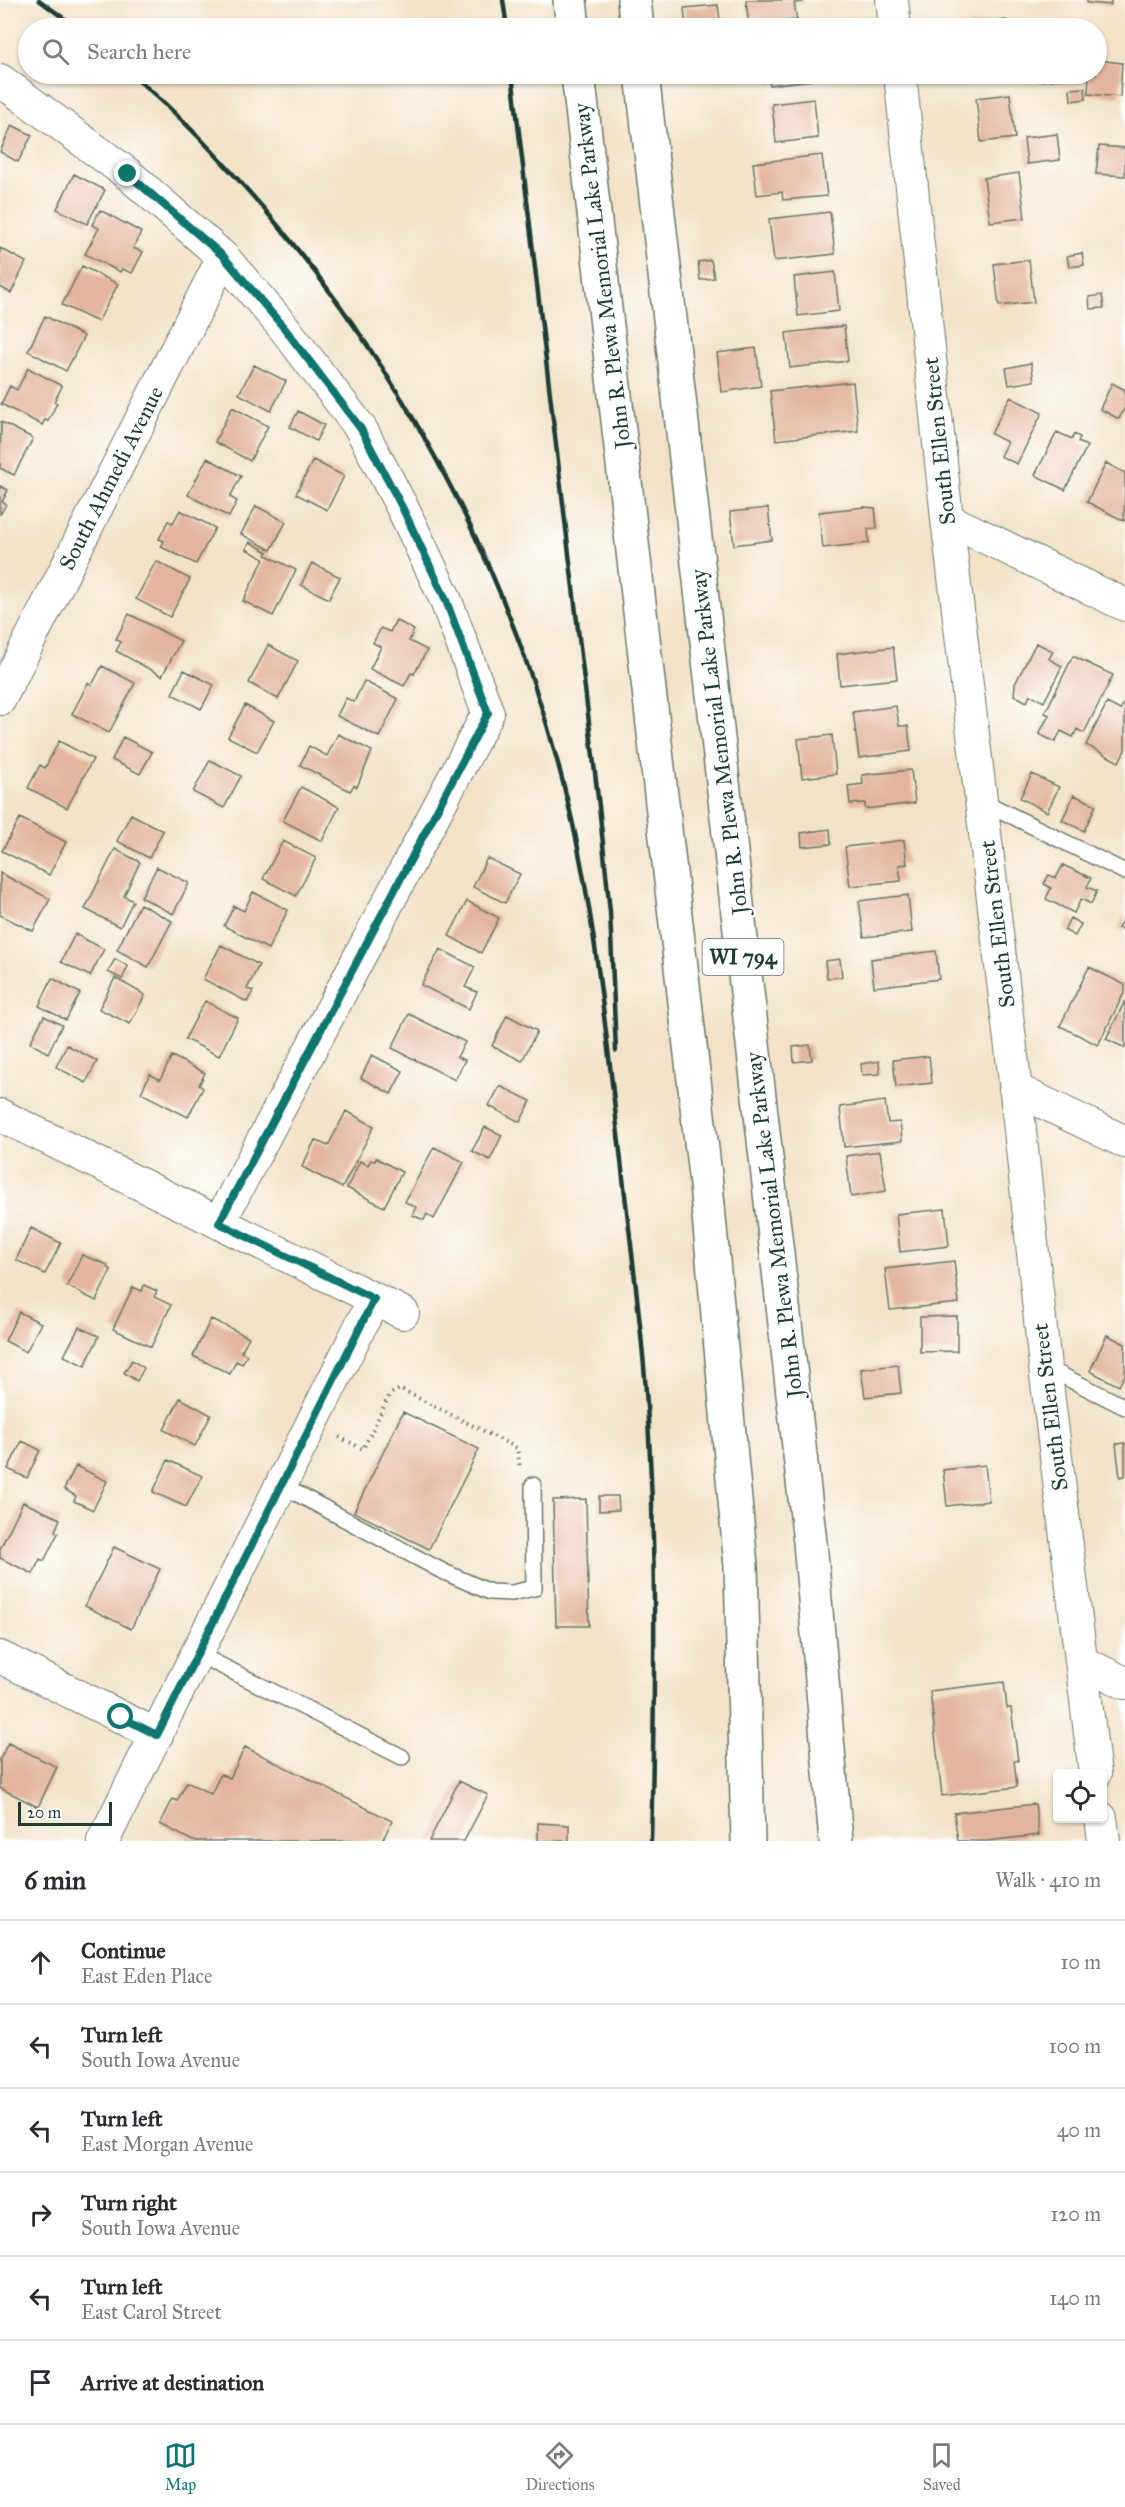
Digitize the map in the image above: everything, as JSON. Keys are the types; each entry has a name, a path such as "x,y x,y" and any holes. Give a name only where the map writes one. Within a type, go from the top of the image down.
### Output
{"main road":[{"path":"570,0 572,18"},
{"path":"634,0 636,18"},
{"name":"John R. Plewa Memorial Lake Parkway","path":"579,84 706,1184 741,1566 748,1841"},
{"name":"John R. Plewa Memorial Lake Parkway","path":"643,84 810,1542 836,1841"}],"street":[{"path":"892,0 894,18"},
{"path":"0,80 128,174 223,256 285,329 361,429 403,509 445,598 488,713 219,1223"},
{"name":"South Ellen Street","path":"901,84 947,519 982,801 1045,1367 1095,1769"},
{"name":"South Ahmedi Avenue","path":"0,699 223,256"},
{"path":"947,519 1125,605"},
{"path":"1015,1089 1125,1143"},
{"path":"0,1115 403,1313"},
{"path":"103,1841 374,1299"},
{"path":"0,1657 157,1735"},
{"path":"1082,1662 1125,1683"},
{"path":"1102,1823 1104,1841"}],"lane":[{"path":"982,801 1125,872"},
{"path":"1045,1367 1125,1407"},
{"path":"281,1485 442,1571 490,1592 512,1593 534,1588 533,1485"},
{"path":"198,1654 402,1757"}],"path":[{"path":"312,1424 363,1449 390,1394 400,1389 517,1448 520,1467 533,1485"}],"building":[{"path":"746,0 803,0 803,2 794,3 797,18 748,18"},
{"path":"1087,0 1111,0 1111,5 1087,3"},
{"path":"718,5 720,18 685,18 684,8"},
{"path":"1107,61 1122,63 1120,97 1088,94 1088,84 1107,84"},
{"path":"1085,88 1086,99 1071,101 1070,89"},
{"path":"1010,94 1015,138 981,142 976,98"},
{"path":"814,99 818,138 776,143 772,104"},
{"path":"12,125 32,135 18,162 0,152"},
{"path":"1057,134 1060,160 1027,164 1024,138"},
{"path":"1099,146 1125,148 1125,176 1096,174"},
{"path":"822,155 827,196 783,200 782,192 757,195 753,163"},
{"path":"1019,173 1025,218 990,222 984,178"},
{"path":"74,174 105,190 87,224 57,209"},
{"path":"100,210 141,232 133,248 143,252 132,273 122,269 120,272 85,254 99,228 92,225"},
{"path":"830,212 835,254 774,261 769,219"},
{"path":"0,248 26,262 11,293 0,287"},
{"path":"1082,253 1084,265 1069,267 1067,256"},
{"path":"711,260 714,278 700,280 698,262"},
{"path":"1029,260 1034,302 999,306 994,264"},
{"path":"82,266 118,284 98,322 62,305"},
{"path":"835,272 839,311 798,316 794,277"},
{"path":"1102,295 1104,308 1090,309 1089,297"},
{"path":"45,316 84,336 66,371 28,351"},
{"path":"844,326 848,361 790,368 786,333"},
{"path":"756,348 761,386 722,392 717,353"},
{"path":"1031,363 1034,381 1009,385 1006,368"},
{"path":"254,365 286,381 271,411 239,394"},
{"path":"28,368 62,386 48,421 45,420 42,425 1,404 10,386 17,390"},
{"path":"853,382 858,431 776,440 770,391"},
{"path":"1112,383 1125,390 1125,407 1119,419 1100,409"},
{"path":"1010,397 1042,413 1017,464 1000,456 1007,442 991,434"},
{"path":"232,407 268,426 250,461 215,442"},
{"path":"298,411 324,425 316,441 290,427"},
{"path":"1,422 33,438 14,475 0,468"},
{"path":"1057,432 1072,439 1074,434 1080,437 1078,442 1087,446 1065,490 1035,475"},
{"path":"207,458 241,476 230,497 237,501 229,517 188,495"},
{"path":"313,460 344,476 327,510 296,494"},
{"path":"1106,463 1125,473 1124,521 1087,502"},
{"path":"0,486 8,490 2,502 6,504 0,515"},
{"path":"256,506 286,522 271,550 241,534"},
{"path":"768,508 772,540 734,545 730,512"},
{"path":"875,508 877,528 868,529 869,543 823,548 819,512"},
{"path":"180,510 215,528 196,564 161,547 164,541 159,539 168,521 173,523"},
{"path":"250,542 268,552 266,555 296,570 273,616 243,601 264,559 246,549"},
{"path":"156,561 190,579 170,617 136,599"},
{"path":"312,563 340,577 329,599 301,585"},
{"path":"129,614 181,641 162,676 116,651 121,642 116,639"},
{"path":"396,620 414,630 409,641 427,650 414,674 411,673 404,686 370,669 381,647 373,643 381,628 390,632"},
{"path":"1036,643 1053,651 1049,659 1062,666 1044,702 1030,695 1027,702 1014,695 1015,684"},
{"path":"268,645 298,661 278,699 249,683"},
{"path":"893,647 897,679 840,685 837,654"},
{"path":"1073,656 1113,675 1084,733 1077,729 1073,737 1061,731 1055,742 1039,734 1049,715 1045,713"},
{"path":"102,666 135,683 109,733 72,714 88,683 92,685"},
{"path":"184,670 214,685 201,709 172,694"},
{"path":"364,681 398,699 379,737 337,716 346,698 354,702"},
{"path":"1125,701 1125,750 1119,762 1086,745 1107,703 1120,710"},
{"path":"245,705 274,721 257,752 228,737"},
{"path":"896,706 899,726 908,726 911,751 859,758 853,712"},
{"path":"338,734 372,751 357,787 354,785 350,791 300,765 309,746 327,756"},
{"path":"832,735 836,774 802,778 798,739"},
{"path":"123,737 152,752 140,774 112,760"},
{"path":"59,741 93,759 67,808 28,788 40,765 45,768"},
{"path":"210,760 241,776 224,808 193,792"},
{"path":"911,770 915,803 865,809 865,803 850,804 848,786 863,784 862,775"},
{"path":"1032,774 1059,787 1047,812 1020,798"},
{"path":"301,787 339,807 322,841 283,821"},
{"path":"1074,795 1096,805 1084,831 1062,820"},
{"path":"131,814 163,831 149,858 117,841"},
{"path":"20,818 66,842 49,875 2,851"},
{"path":"830,829 831,844 802,847 801,833"},
{"path":"904,840 907,864 899,865 901,881 850,886 845,847"},
{"path":"283,841 316,858 296,896 263,879"},
{"path":"115,849 140,862 124,896 133,901 120,927 85,909"},
{"path":"487,858 520,874 505,903 473,887"},
{"path":"1063,865 1091,878 1087,887 1097,891 1091,904 1081,899 1074,913 1046,899 1051,888 1044,884 1049,875 1056,878"},
{"path":"157,867 189,883 173,914 141,897"},
{"path":"0,873 50,899 33,931 0,915"},
{"path":"253,892 288,910 268,949 224,926 234,906 244,911"},
{"path":"908,895 912,932 864,937 859,901"},
{"path":"467,901 499,918 481,953 449,936"},
{"path":"140,904 172,921 148,967 117,950"},
{"path":"1125,914 1125,931 1118,928"},
{"path":"1070,918 1081,924 1075,936 1064,930"},
{"path":"75,934 104,949 90,976 61,962"},
{"path":"221,945 259,965 247,989 253,991 247,1002 203,979"},
{"path":"440,949 475,967 465,987 477,992 469,1009 421,985"},
{"path":"936,951 939,979 874,987 871,959"},
{"path":"115,959 128,966 122,979 108,972"},
{"path":"840,959 842,977 827,978 825,961"},
{"path":"1089,967 1125,985 1125,991 1098,1045 1060,1026"},
{"path":"52,978 80,993 66,1020 39,1006"},
{"path":"115,978 145,995 130,1024 99,1009"},
{"path":"205,1001 238,1018 219,1056 185,1039"},
{"path":"1125,1001 1125,1048 1106,1039"},
{"path":"409,1014 465,1042 457,1057 465,1060 455,1080 392,1048"},
{"path":"507,1015 537,1031 522,1061 492,1046"},
{"path":"44,1016 62,1025 48,1053 30,1043"},
{"path":"67,1045 97,1061 86,1083 56,1067"},
{"path":"810,1045 812,1060 794,1062 793,1047"},
{"path":"372,1055 403,1071 391,1094 361,1078"},
{"path":"172,1056 205,1073 199,1085 203,1088 188,1117 141,1093 150,1074 160,1080"},
{"path":"929,1056 932,1083 896,1087 893,1060"},
{"path":"879,1061 880,1074 862,1075 861,1064"},
{"path":"500,1086 531,1101 520,1122 489,1106"},
{"path":"885,1101 888,1123 900,1122 902,1141 844,1147 840,1107"},
{"path":"346,1111 374,1126 342,1188 302,1167 315,1140 328,1146"},
{"path":"485,1127 502,1135 490,1160 472,1151"},
{"path":"434,1147 464,1162 434,1219 427,1214 424,1220 412,1215 416,1207 405,1202"},
{"path":"880,1151 886,1191 851,1197 846,1156"},
{"path":"376,1158 402,1172 384,1207 347,1188 360,1161 368,1165"},
{"path":"945,1209 949,1246 900,1252 896,1214"},
{"path":"31,1228 61,1243 45,1274 16,1260"},
{"path":"82,1255 108,1265 107,1267 111,1270 96,1301 67,1286"},
{"path":"954,1261 959,1303 890,1310 885,1269"},
{"path":"144,1285 157,1291 154,1297 171,1305 151,1347 113,1329 133,1287 142,1291"},
{"path":"19,1312 41,1323 26,1352 5,1341"},
{"path":"957,1316 957,1351 920,1352 920,1317"},
{"path":"211,1319 249,1337 241,1352 247,1355 242,1364 236,1361 230,1374 193,1356"},
{"path":"79,1327 99,1336 85,1366 64,1356"},
{"path":"1107,1335 1125,1344 1125,1375 1119,1386 1090,1371"},
{"path":"132,1360 144,1368 137,1381 124,1373"},
{"path":"898,1365 901,1393 865,1397 861,1369"},
{"path":"180,1398 211,1415 195,1446 164,1430"},
{"path":"403,1412 479,1449 429,1549 354,1512"},
{"path":"22,1441 40,1450 27,1478 8,1469"},
{"path":"1125,1443 1125,1476 1120,1477 1116,1444"},
{"path":"168,1460 202,1476 186,1507 153,1492"},
{"path":"985,1465 989,1501 947,1506 943,1470"},
{"path":"76,1466 107,1481 93,1510 74,1501 76,1496 64,1489"},
{"path":"599,1496 618,1496 619,1510 599,1511"},
{"path":"586,1499 589,1626 556,1626 553,1500"},
{"path":"23,1502 60,1519 55,1531 58,1533 44,1561 40,1559 33,1574 0,1558 0,1549"},
{"path":"114,1547 160,1569 131,1629 85,1606"},
{"path":"1004,1682 1007,1708 1011,1708 1018,1761 1014,1761 1017,1787 942,1796 930,1691"},
{"path":"8,1743 57,1767 38,1807 0,1788 0,1759"},
{"path":"245,1747 392,1821 382,1841 193,1841 160,1824 173,1799 177,1801 187,1782 211,1794 221,1774 230,1778"},
{"path":"459,1781 488,1795 464,1841 429,1841"},
{"path":"1035,1804 1039,1835 987,1841 958,1841 954,1813"},
{"path":"538,1823 569,1825 569,1841 538,1841"}],"railway":[{"path":"39,0 63,18"},
{"path":"503,0 506,18"},
{"path":"143,84 217,156 265,210 319,277 369,348 415,421 456,496 492,574 524,654 550,736 572,820 594,940 643,1360 650,1447 653,1559 654,1672 651,1841"},
{"path":"513,84 600,815 610,912 616,1051"}],"route":[{"path":"121,1717 157,1735 374,1299 219,1223 488,713 445,598 403,509 361,429 285,329 223,256 128,174"}]}
